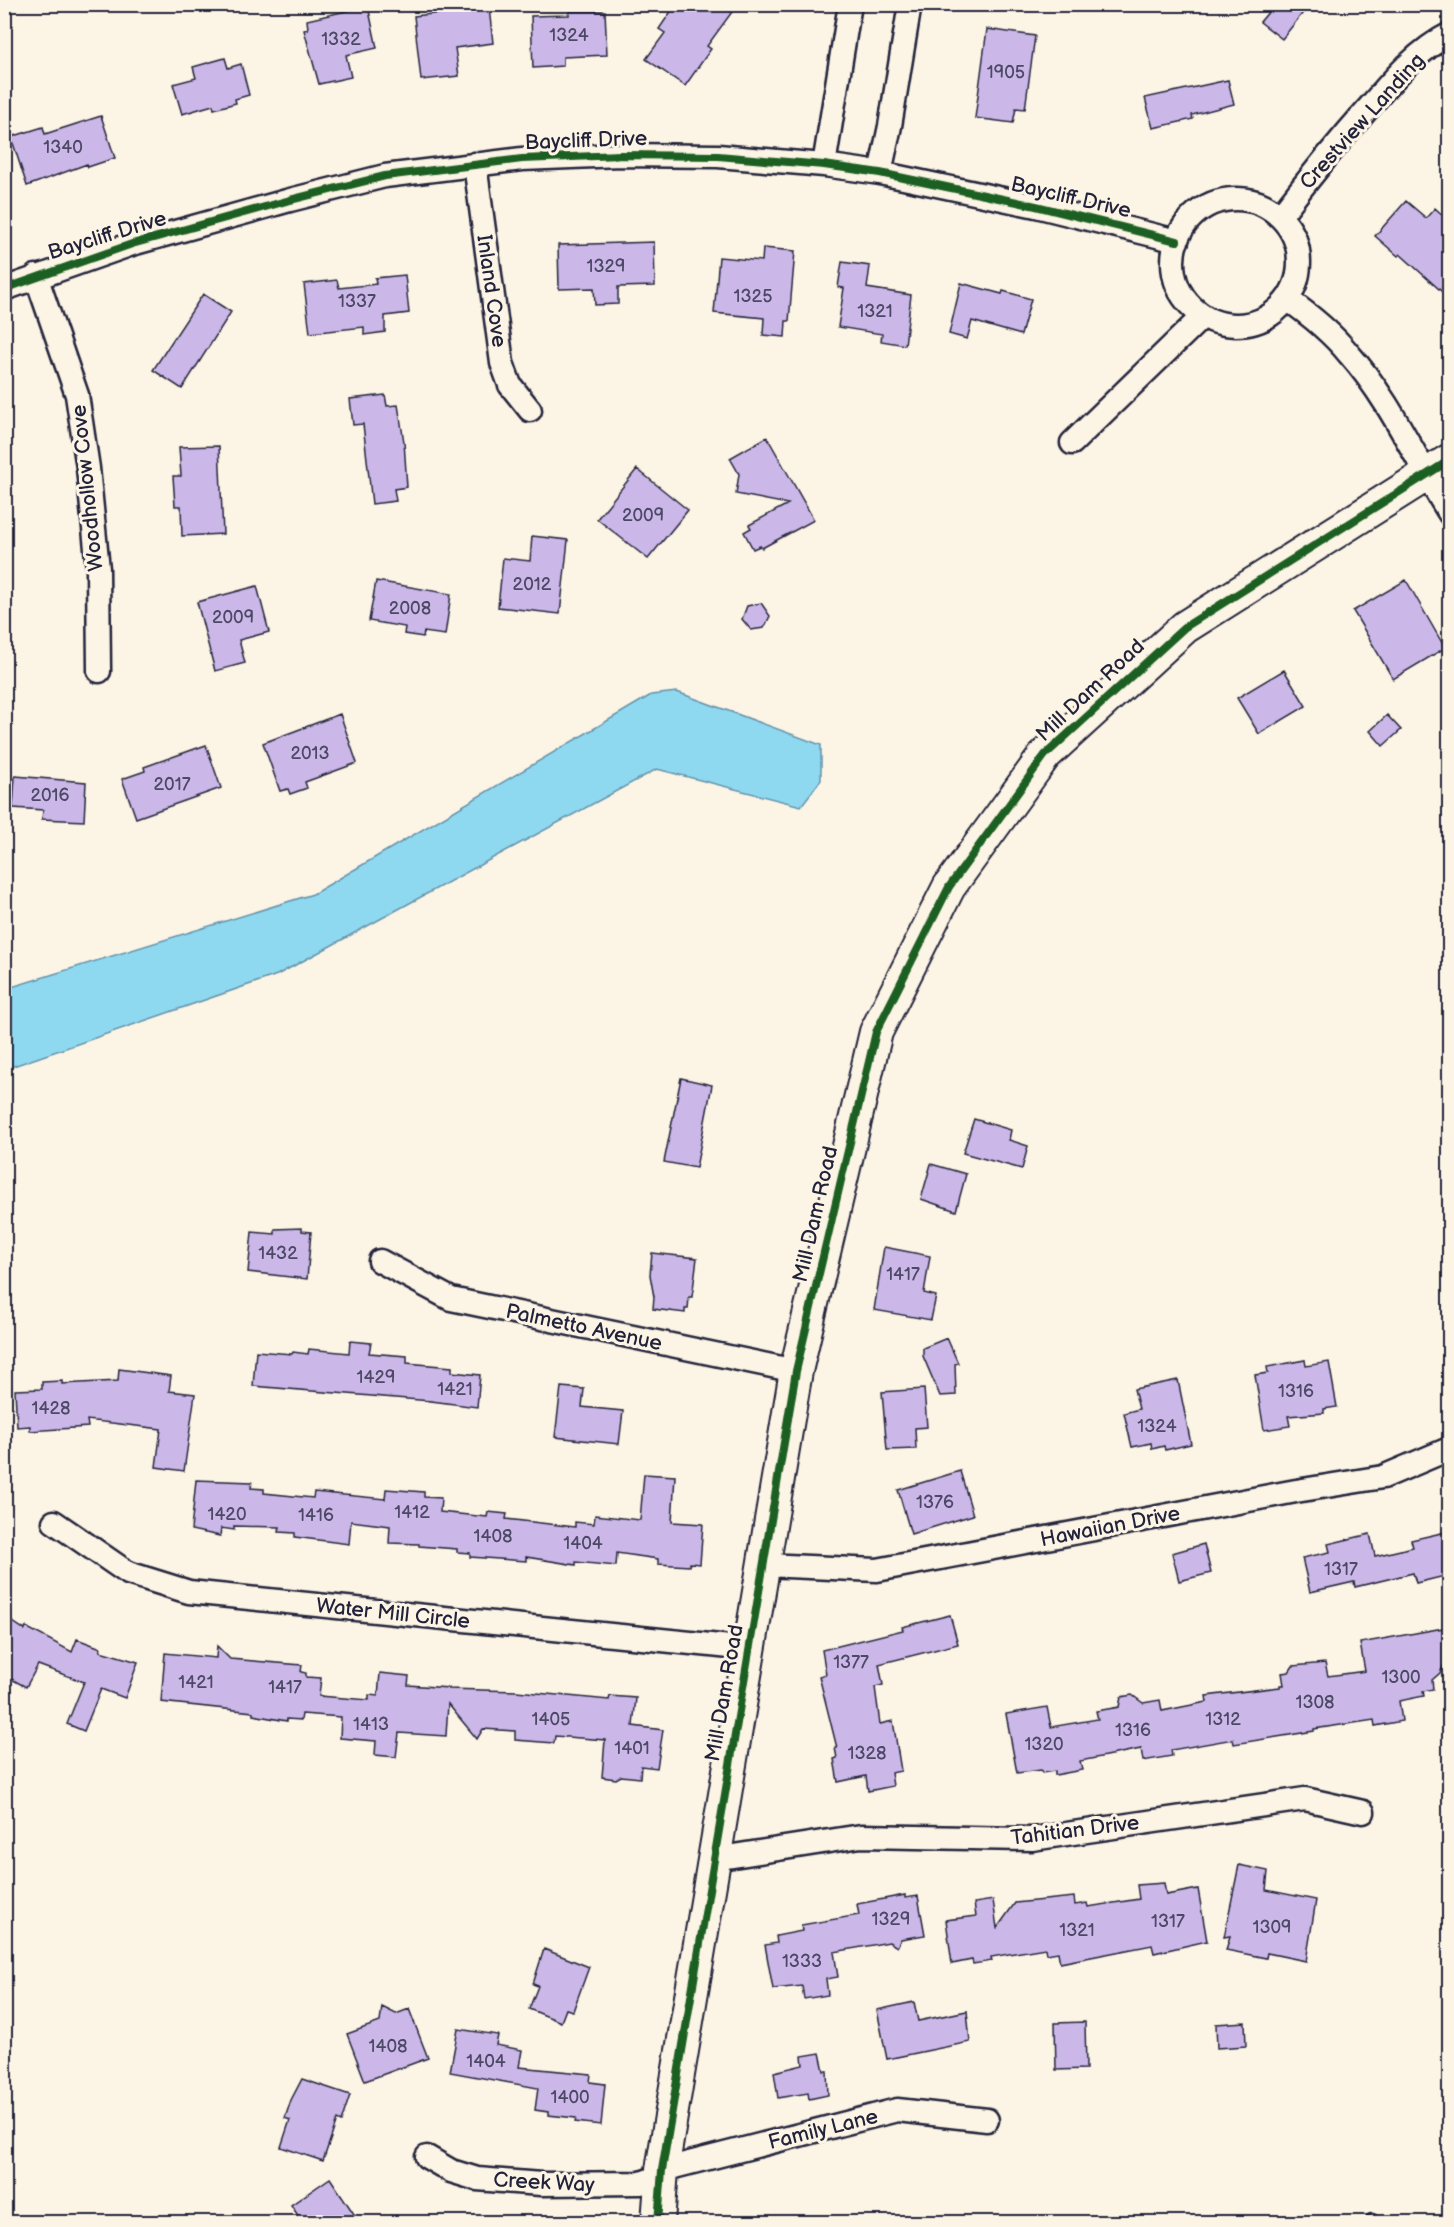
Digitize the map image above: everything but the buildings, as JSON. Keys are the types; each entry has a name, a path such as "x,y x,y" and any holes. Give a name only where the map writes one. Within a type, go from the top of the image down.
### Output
{"street":[{"path":"824,165 850,4"},
{"path":"880,173 910,4"},
{"name":"Crestview Landing","path":"1280,216 1331,150 1384,89 1422,51 1449,34"},
{"name":"Baycliff Drive","path":"4,289 132,244 385,176 475,164 620,155 718,156 824,165 880,173 1036,206 1177,241"},
{"name":"Inland Cove","path":"475,164 502,363 510,385 530,410"},
{"path":"1231,199 1249,200 1266,206 1280,216 1291,230 1298,247 1299,265 1296,283 1287,299 1277,310 1263,319 1248,324 1225,324 1203,315 1185,298 1175,274 1174,257 1177,241 1185,225 1198,212 1213,203 1231,199"},
{"name":"Woodhollow Cove","path":"36,276 77,395 88,468 98,569 99,671"},
{"path":"1287,299 1316,319 1350,354 1388,407 1438,467 1449,514"},
{"path":"1072,443 1203,315"},
{"name":"Mill Dam Road","path":"658,2223 662,2170 796,1371 876,1032 949,887 1044,755 1185,627 1438,467"},
{"name":"Palmetto Avenue","path":"380,1261 451,1299 796,1371"},
{"name":"Hawaiian Drive","path":"764,1565 877,1570 1296,1491 1383,1477 1449,1449"},
{"name":"Water Mill Circle","path":"54,1522 128,1573 189,1592 750,1649"},
{"name":"Tahitian Drive","path":"714,1859 861,1836 1032,1839 1305,1799 1363,1812"},
{"name":"Family Lane","path":"662,2170 897,2110 987,2120"},
{"name":"Creek Way","path":"427,2157 451,2171 477,2179 541,2184 641,2183 652,2179 662,2170"}],"water":[{"path":"677,692 821,745 821,780 801,806 657,769 277,975 5,1069 5,989 313,894 651,695"}],"cycle path":[{"path":"4,289 132,244 385,176 522,159 620,155 718,156 824,165 880,173 1036,206 1177,241"},
{"path":"658,2222 662,2170 796,1371 876,1032 949,887 1045,755 1185,627 1450,460"}]}
